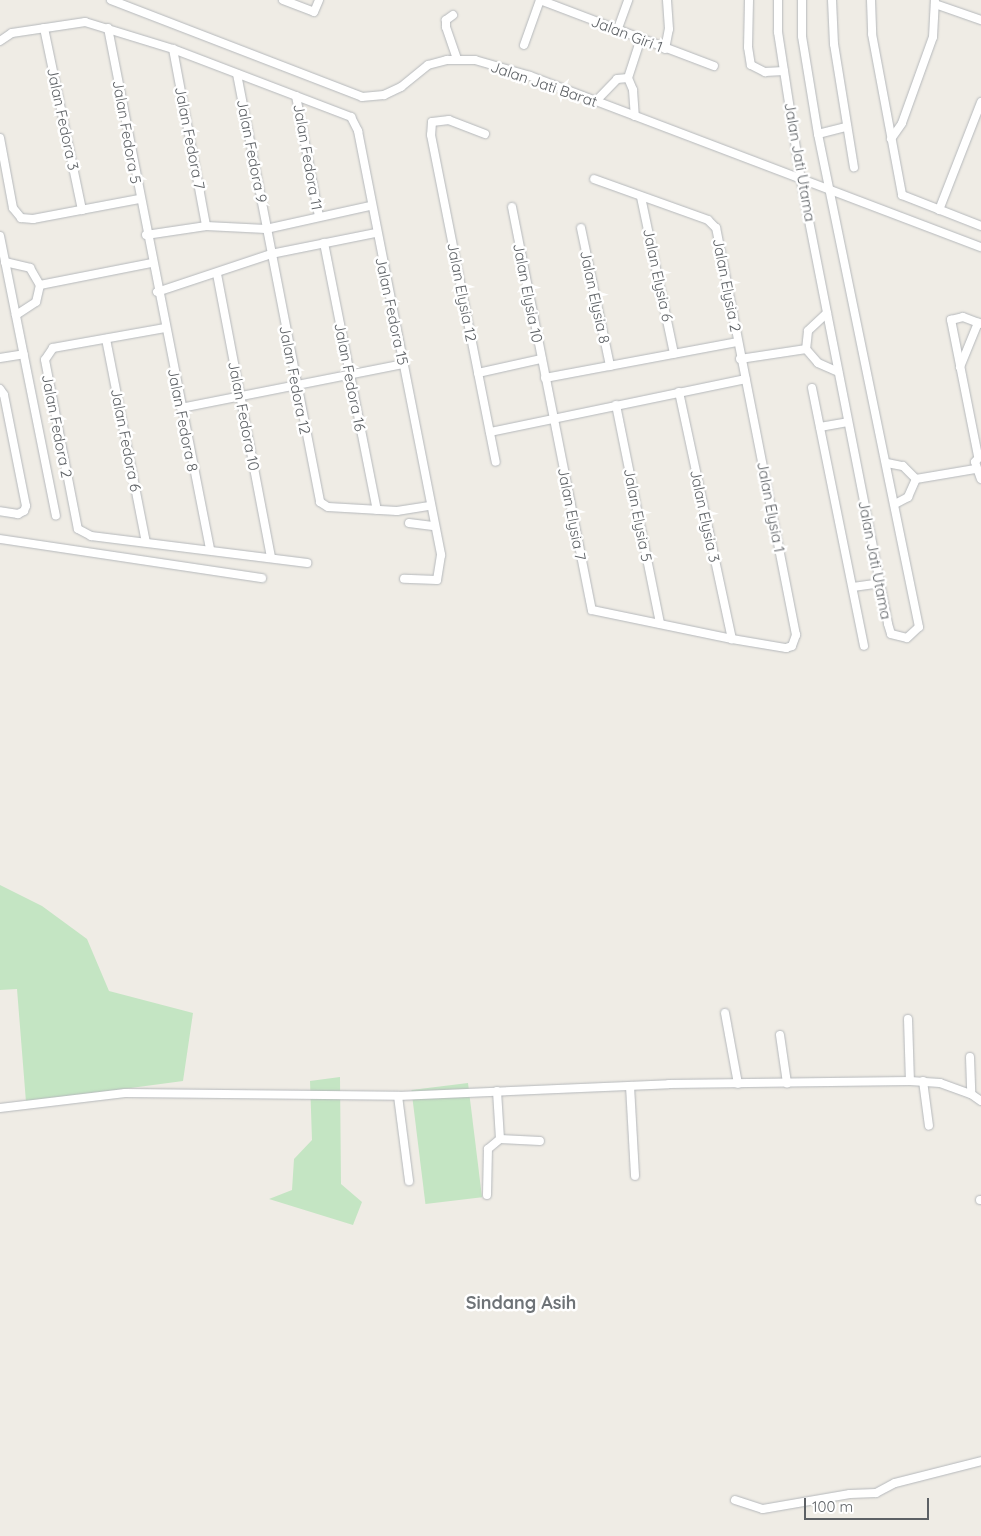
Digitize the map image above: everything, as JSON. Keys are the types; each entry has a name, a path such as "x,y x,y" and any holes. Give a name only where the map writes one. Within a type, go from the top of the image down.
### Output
{"street":[{"name":"Jalan Jati Barat","path":"111,0 362,97 376,98 401,87 428,65 457,59 475,60 530,76 981,247"},
{"path":"283,0 314,12 319,0"},
{"path":"524,45 540,0"},
{"name":"Jalan Giri 1","path":"540,0 640,40 714,66"},
{"path":"617,31 628,0"},
{"path":"665,49 670,29 667,0"},
{"path":"749,0 748,48 751,64 765,72 784,71"},
{"name":"Jalan Jati Utama","path":"778,0 778,32 801,180 817,251 838,372 880,583 891,634 907,638 916,633 919,627 846,256 818,134 802,36 802,0"},
{"path":"832,0 834,44 854,167"},
{"path":"871,0 872,34 902,195 981,226"},
{"path":"891,139 902,123 933,37 935,2 949,3 981,20"},
{"path":"453,15 446,20 446,27 457,59"},
{"path":"0,41 12,33 85,22 173,49 296,96"},
{"name":"Jalan Fedora 3","path":"44,28 82,210"},
{"name":"Jalan Fedora 5","path":"108,28 152,263"},
{"path":"635,116 633,90 628,78 640,40"},
{"name":"Jalan Fedora 7","path":"173,49 206,226"},
{"name":"Jalan Fedora 9","path":"237,74 271,254"},
{"path":"596,101 617,79 628,78"},
{"name":"Jalan Fedora 15","path":"296,96 351,116 358,132 375,233 441,555 437,580 404,579"},
{"name":"Jalan Fedora 11","path":"296,96 319,218"},
{"path":"939,210 981,102"},
{"name":"Jalan Elysia 12","path":"486,134 449,120 432,122 431,135 496,462"},
{"path":"818,134 848,127"},
{"path":"0,138 14,208 20,218 82,210 139,199"},
{"path":"594,179 641,197"},
{"name":"Jalan Elysia 2","path":"641,197 708,220 716,228 740,359"},
{"name":"Jalan Elysia 6","path":"641,197 674,354"},
{"path":"146,235 206,226 266,229 370,206"},
{"name":"Jalan Elysia 10","path":"512,207 554,417"},
{"name":"Jalan Elysia 8","path":"581,228 610,366"},
{"path":"157,292 216,274 271,254 375,233"},
{"path":"0,236 56,515"},
{"name":"Jalan Fedora 16","path":"324,243 377,510"},
{"name":"Jalan Fedora 12","path":"271,254 295,384 323,506 377,510"},
{"path":"6,262 30,268 40,285 36,302 16,315"},
{"path":"40,285 152,263"},
{"name":"Jalan Fedora 8","path":"152,263 210,549"},
{"name":"Jalan Fedora 10","path":"216,274 272,557"},
{"path":"827,312 808,331 806,349 818,363 838,372"},
{"path":"960,367 980,324 963,318 951,320 960,367 980,455 975,469"},
{"name":"Jalan Fedora 2","path":"146,542 91,536 78,529 45,360 53,348 165,328"},
{"name":"Jalan Fedora 6","path":"106,339 146,542"},
{"path":"545,378 738,342"},
{"path":"740,359 806,349"},
{"path":"0,358 24,354"},
{"path":"478,373 541,359"},
{"name":"Jalan Elysia 1","path":"732,640 786,648 792,646 796,635 746,379 740,359"},
{"path":"181,408 403,364"},
{"path":"490,432 554,417 746,379"},
{"path":"812,388 864,646"},
{"path":"0,389 4,395 26,506 24,511 18,514 0,511"},
{"name":"Jalan Elysia 3","path":"679,392 732,640"},
{"name":"Jalan Elysia 5","path":"616,405 660,624"},
{"name":"Jalan Elysia 7","path":"554,417 592,610 660,624"},
{"path":"820,427 848,422"},
{"path":"887,462 903,466 916,479"},
{"path":"916,479 975,469"},
{"path":"975,469 981,479"},
{"path":"895,504 908,497 916,479"},
{"path":"377,510 408,510 430,506"},
{"path":"409,523 435,526"},
{"path":"0,539 262,578"},
{"path":"146,542 307,563"},
{"path":"853,587 880,583"},
{"path":"660,624 732,640"},
{"path":"725,1013 738,1084"},
{"path":"908,1019 910,1081"},
{"path":"780,1036 787,1083"},
{"path":"970,1057 971,1094"},
{"path":"0,1108 125,1094 398,1096 630,1086 910,1081 940,1083 971,1094 981,1101"},
{"path":"923,1081 929,1126"},
{"path":"630,1086 635,1176"},
{"path":"497,1091 500,1139"},
{"path":"398,1096 409,1181"},
{"path":"487,1195 488,1149 500,1139 540,1141"},
{"path":"735,1500 763,1509 850,1494 876,1493 895,1483 981,1461"}],"green space":[{"path":"0,885 42,906 87,939 109,991 193,1013 183,1081 26,1102 17,989 0,990"},
{"path":"340,1077 341,1184 362,1202 353,1225 269,1199 292,1190 294,1159 312,1140 310,1081"},
{"path":"468,1083 482,1197 425,1204 411,1090"}],"district":[{"name":"Sindang Asih","path":"521,1303"}]}
